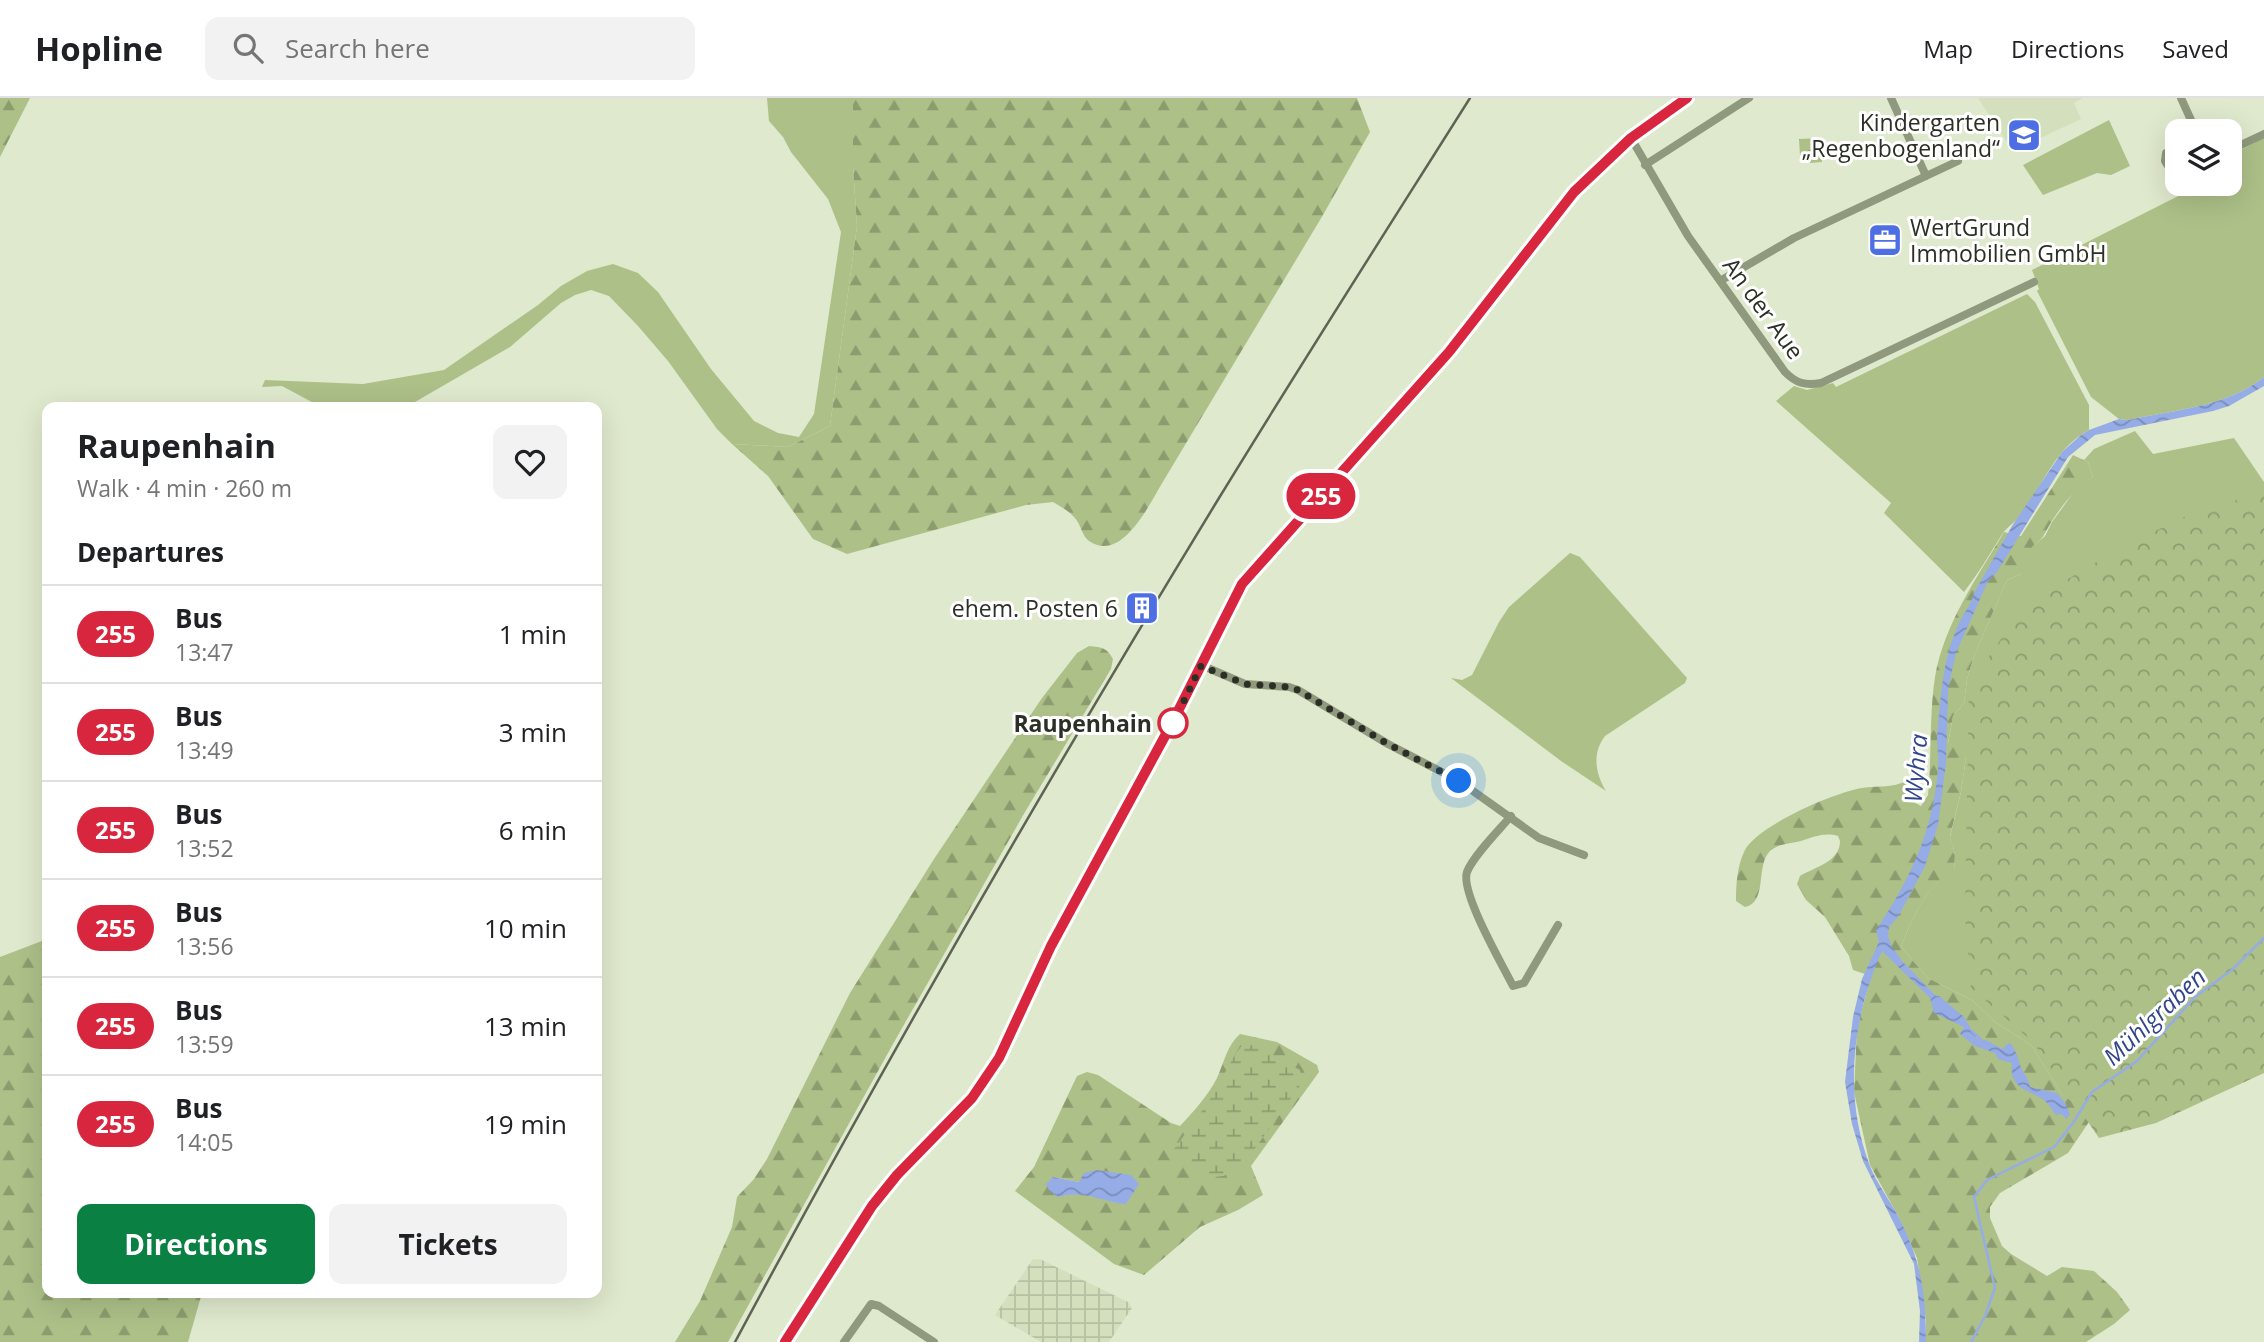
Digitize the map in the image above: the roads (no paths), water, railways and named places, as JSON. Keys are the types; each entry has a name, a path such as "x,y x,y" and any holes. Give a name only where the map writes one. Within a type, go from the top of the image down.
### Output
{"street":[{"path":"786,1342 833,1264 884,1190 957,1116 980,1087 1009,1039 1051,946 1114,832 1242,584 1449,352 1559,208 1631,138 1687,98"},
{"path":"1645,165 1749,98"},
{"path":"1891,98 1926,176"},
{"path":"2181,98 2191,119"},
{"path":"2242,144 2264,134"},
{"name":"An der Aue","path":"1631,138 1688,236 1794,381 1808,386 1821,383 2034,282"},
{"path":"1720,281 1794,238 1958,161"},
{"path":"1201,666 1245,684 1298,690 1388,744 1459,781 1539,838 1584,855"},
{"path":"1511,817 1490,839 1467,872 1466,891 1513,986 1524,983 1558,925"},
{"path":"844,1342 871,1304 934,1342"}],"water":[{"path":"2264,377 2264,386 2229,406 2095,435 2068,457 1997,572 1988,581 1956,653 1948,689 1946,763 1938,825 1925,866 1898,917 1889,927 1888,936 1903,962 1936,996 1964,1017 1977,1039 1986,1040 2002,1049 2011,1044 2030,1087 2057,1093 2066,1104 2070,1115 2066,1119 2062,1114 2056,1115 2043,1100 2019,1086 2013,1077 2012,1063 1998,1059 1995,1053 1975,1046 1960,1034 1964,1027 1934,1013 1930,998 1882,951 1864,1003 1858,1030 1854,1085 1856,1112 1870,1166 1899,1218 1917,1263 1926,1325 1926,1342 1919,1342 1920,1311 1914,1264 1863,1161 1852,1124 1845,1082 1853,1017 1862,979 1879,942 1876,930 1910,873 1931,813 1938,768 1937,736 1941,692 1953,638 1974,593 2012,526 2062,452 2081,435 2119,419 2128,420 2217,401"},
{"path":"1097,1170 1131,1175 1139,1184 1126,1204 1076,1194 1059,1197 1050,1192 1046,1184 1053,1177 1079,1182 1084,1173"}],"waterway":[{"name":"Mühlgraben","path":"1971,1342 1985,1316 1995,1288 1974,1197 1987,1180 2054,1147 2092,1092 2137,1061 2195,997 2233,969 2264,938"},
{"name":"Mühlgraben","path":"1972,1031 1982,1041"}],"railway":[{"path":"735,1342 911,1022 1156,602 1470,98"}],"place":[{"name":"Kindergarten „Regenbogenland“","path":"2024,135"},
{"name":"WertGrund Immobilien GmbH","path":"1885,240"},
{"name":"ehem. Posten 6","path":"1142,608"},
{"name":"Raupenhain","path":"1173,723"}],"water label":[{"name":"Wyhra","path":"1915,768"}]}
